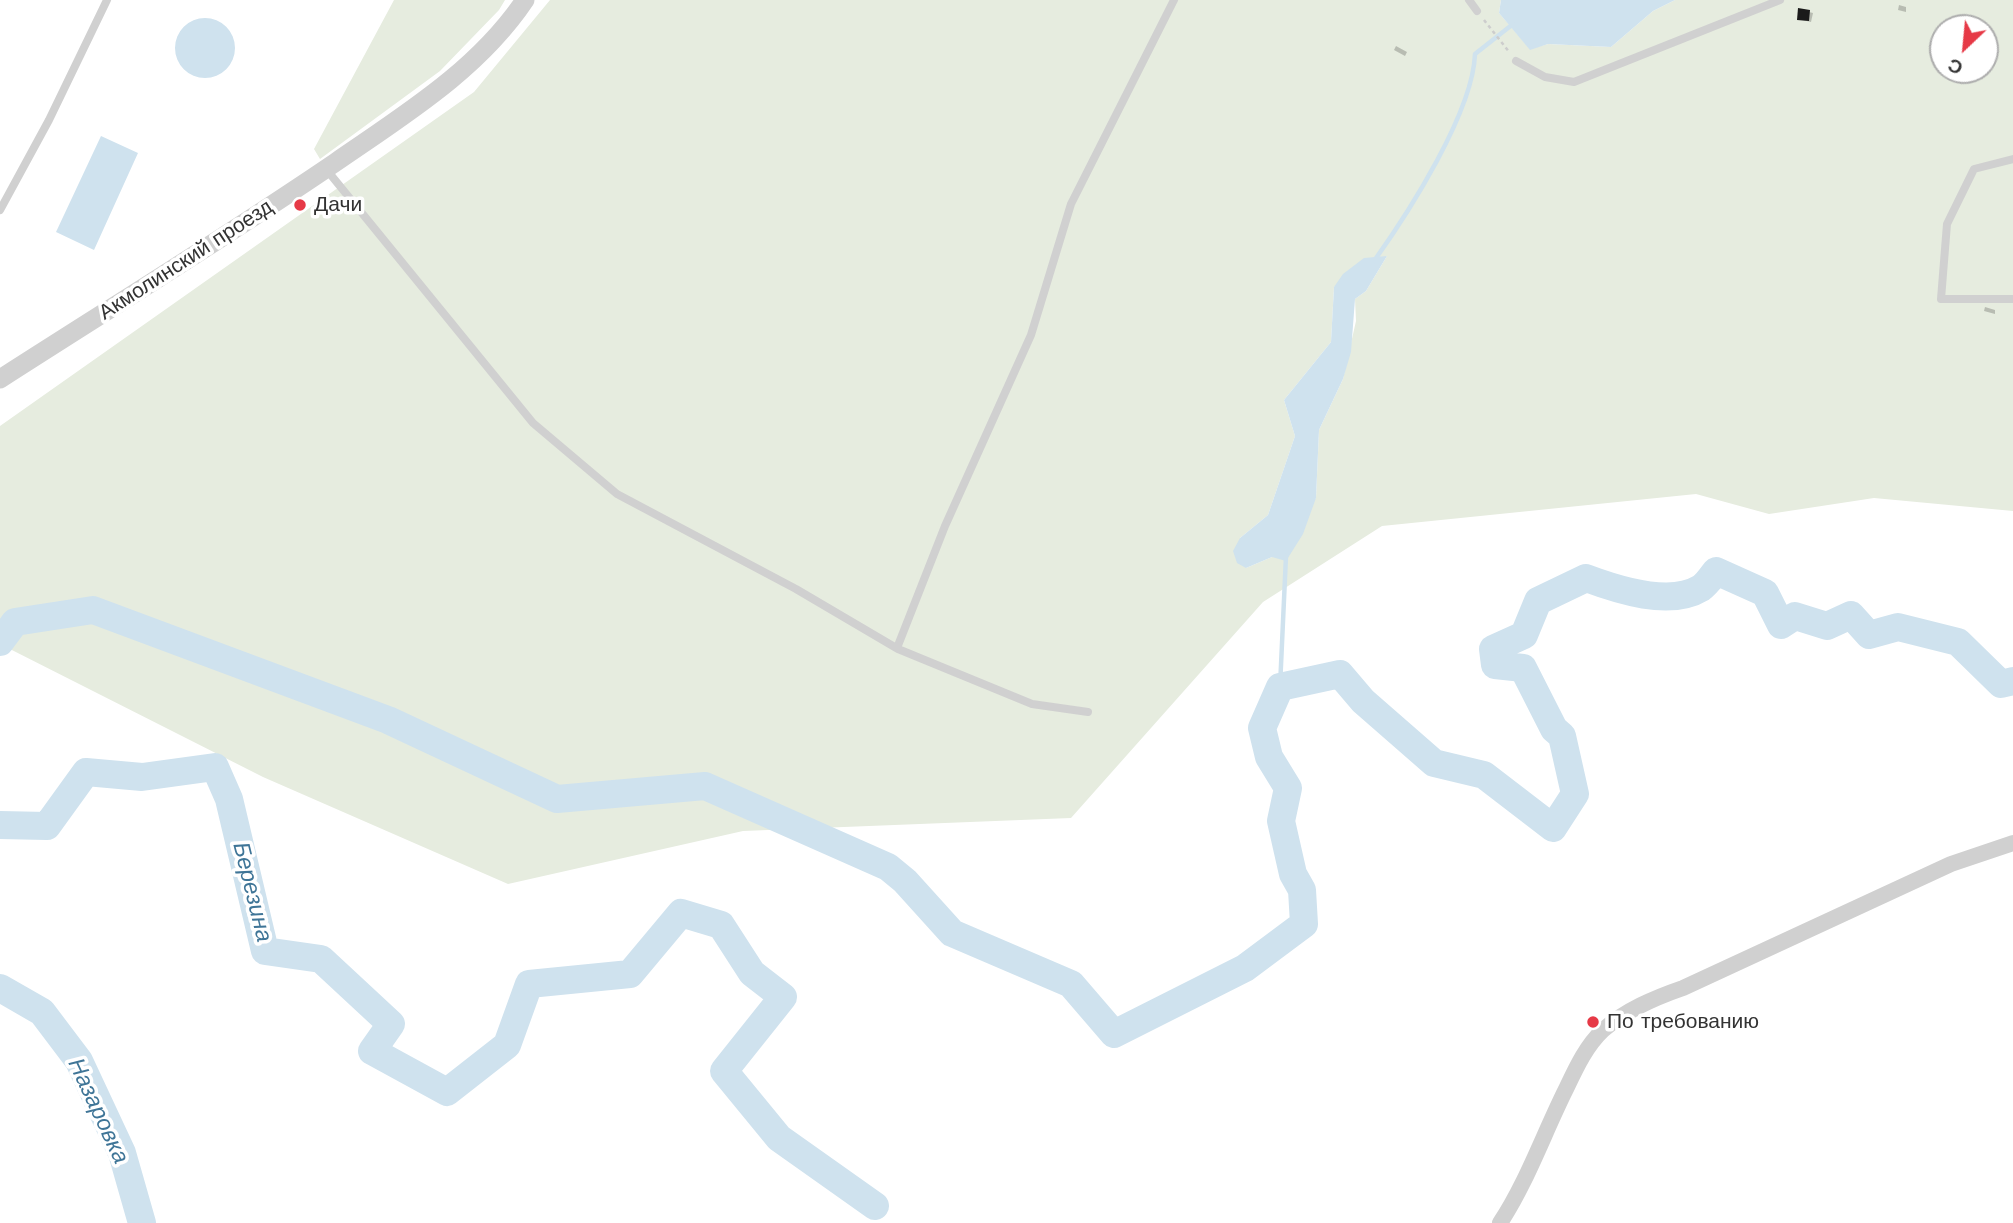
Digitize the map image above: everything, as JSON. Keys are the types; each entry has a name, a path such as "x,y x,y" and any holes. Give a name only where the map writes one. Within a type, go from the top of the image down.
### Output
{"street":[{"name":"Акмолинский проезд","path":"0,379 326,169 436,93 474,59 512,19 525,0"},
{"path":"1500,1223 1522,1185 1591,1042 1619,1018 1646,1001 1951,864 2013,843"}],"lane":[{"path":"0,209 49,120 107,0"},
{"path":"897,648 945,526 1031,335 1071,204 1174,0"},
{"path":"1469,0 1477,11"},
{"path":"1516,61 1545,77 1574,82 1780,0"},
{"path":"2013,159 1975,169 1947,224 1941,299 2013,299"},
{"path":"326,169 533,423 617,494 796,589 897,648 1032,704 1088,712"}],"path":[{"path":"1477,11 1516,61"}],"shaded area":[{"path":"394,0 505,0 499,10 440,71 320,159 314,149"},
{"path":"550,0 1501,0 1499,13 1530,49 1548,44 1611,47 1653,11 1675,0 2013,0 2013,511 1874,498 1769,514 1696,494 1382,526 1263,602 1071,818 743,831 508,884 263,777 0,644 0,426 474,92","holes":["1387,256 1366,291 1355,299 1356,321 1343,379 1319,430 1316,498 1272,557 1246,568 1240,538 1268,515 1295,436 1284,400 1331,342 1334,287"]}],"water":[{"path":"1501,0 1675,0 1653,11 1611,47 1548,44 1530,50 1499,13"},
{"path":"205,18 226,27 235,48 226,69 205,78 184,69 175,48 184,27"},
{"path":"101,136 138,153 94,250 56,232"},
{"path":"1387,256 1366,291 1355,299 1351,352 1343,379 1319,430 1316,498 1303,534 1286,561 1272,557 1246,568 1237,563 1233,551 1240,538 1268,515 1295,436 1284,400 1331,342 1334,287 1343,274 1364,258"}],"building":[{"path":"1798,8 1810,10 1809,21 1797,20"}],"waterway":[{"path":"1374,261 1437,161 1463,104 1472,78 1475,54 1513,24"},
{"path":"1280,687 1286,556"},
{"path":"0,642 15,622 93,610 388,720 557,799 705,786 888,867 905,881 952,933 1071,984 1114,1034 1245,968 1304,924 1302,890 1293,874 1281,821 1288,788 1269,757 1262,728 1280,687 1340,674 1363,701 1434,763 1484,775 1553,828 1575,794 1562,736 1554,729 1523,668 1495,665 1493,649 1524,635 1538,601 1586,578 1644,595 1674,596 1701,588 1716,571 1765,593 1781,625 1795,616 1827,626 1851,615 1869,635 1898,627 1958,642 2001,684 2013,681"},
{"name":"Березина","path":"0,825 47,826 86,772 142,777 215,767 229,799 265,951 321,959 391,1024 372,1051 447,1092 507,1045 529,984 630,974 681,913 721,925 752,973 783,997 724,1071 779,1138 875,1206"},
{"name":"Назаровка","path":"0,988 42,1012 79,1061 122,1153 142,1223"}],"place":[{"name":"Дачи","path":"300,205"},
{"name":"По требованию","path":"1593,1022"}]}
